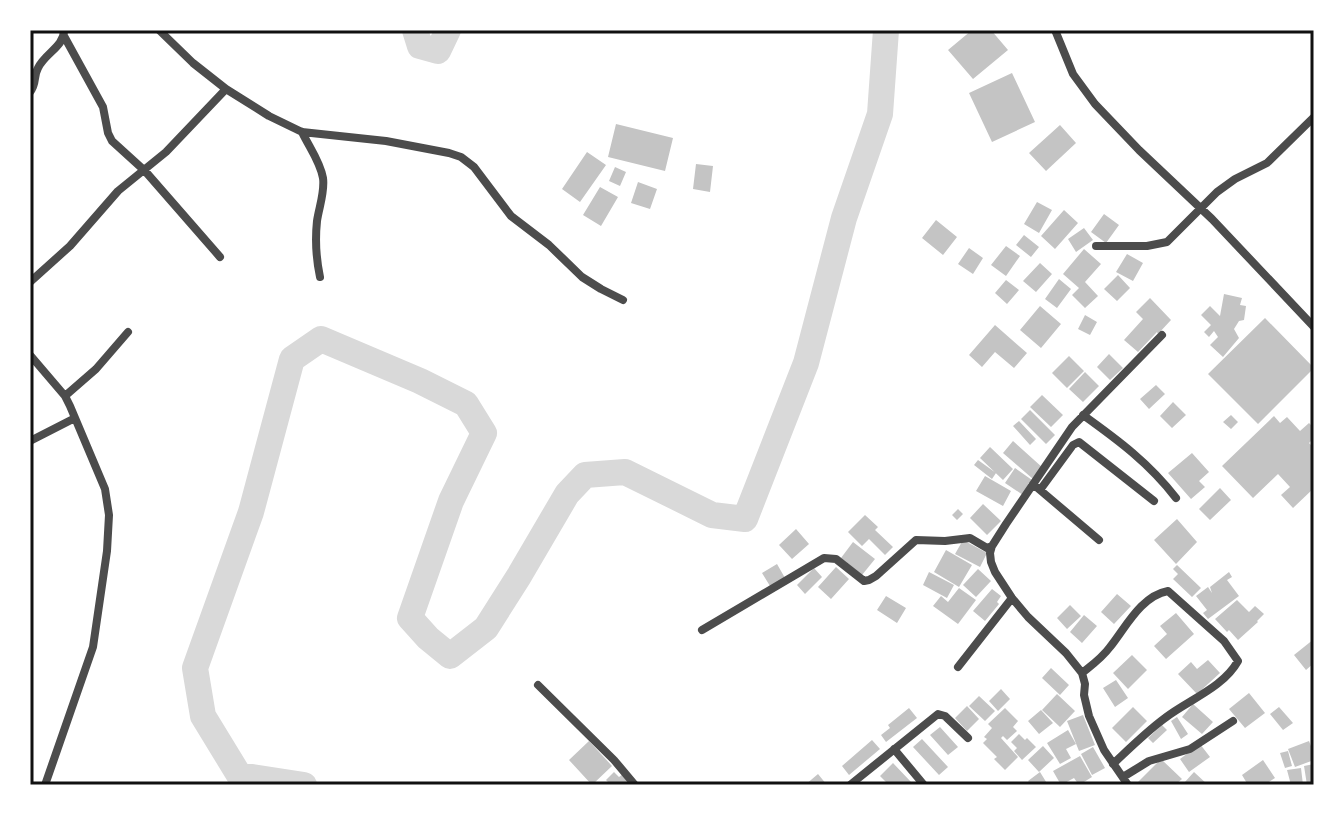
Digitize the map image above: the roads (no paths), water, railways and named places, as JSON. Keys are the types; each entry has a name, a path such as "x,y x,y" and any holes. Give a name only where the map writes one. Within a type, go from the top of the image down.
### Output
{"street":[{"path":"159,30 226,89 302,132 386,141 461,157 474,167 511,216 549,245 582,277 623,300"},
{"path":"1055,30 1084,92 1212,219 1314,327"},
{"path":"30,92 35,86 38,67 60,44 64,33"},
{"path":"64,33 103,107 110,136 116,145 145,171 220,257"},
{"path":"30,282 70,246 118,191 166,152 226,89"},
{"path":"1096,246 1147,246 1167,242 1226,185 1274,157 1314,117"},
{"path":"302,132 323,175 316,246 320,277"},
{"path":"65,396 96,369 128,332"},
{"path":"1037,487 1072,427 1162,335"},
{"path":"30,355 65,396 105,489 109,515 93,647 45,785"},
{"path":"1083,415 1140,458 1176,498"},
{"path":"30,441 75,418"},
{"path":"1154,501 1079,442 1037,487 992,546 991,562 1012,598 1082,673 1089,716 1104,750 1125,781 1149,761 1190,749 1233,721"},
{"path":"1037,487 1099,540"},
{"path":"702,630 824,558 836,559 864,581 876,576 916,540 945,541 966,537 987,548 992,546"},
{"path":"1082,673 1104,655 1149,599 1168,591 1224,641 1238,661 1207,691 1167,716 1113,764"},
{"path":"958,667 1012,598"},
{"path":"538,685 635,785"},
{"path":"850,785 936,715 941,714 951,721 968,738"},
{"path":"894,749 924,785"}],"waterway":[{"path":"415,30 420,46 438,51 448,30"},
{"path":"304,785 239,775 203,716 195,668 251,512 292,359 321,339 466,404 484,433 451,501 410,618 450,656 486,628 567,494 585,475 625,472 712,515 745,519 806,363 844,218 880,114 886,30"}]}
